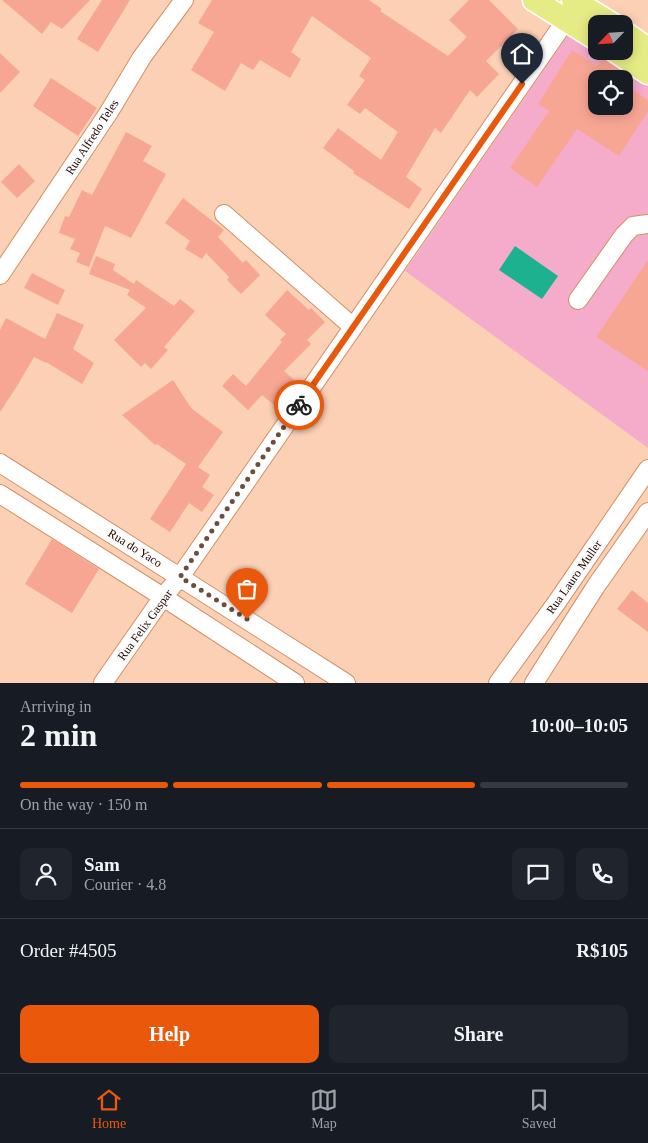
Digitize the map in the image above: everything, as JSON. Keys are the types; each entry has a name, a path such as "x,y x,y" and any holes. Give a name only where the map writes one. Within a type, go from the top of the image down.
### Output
{"main road":[{"path":"534,0 575,6 594,15"},
{"path":"575,6 588,26"},
{"path":"633,38 648,49"},
{"path":"628,60 648,73"}],"street":[{"name":"Rua Alfredo Teles","path":"0,275 109,112 142,57 184,0"},
{"name":"Rua Felix Gaspar","path":"103,683 180,577 575,6"},
{"path":"224,214 353,327"},
{"path":"578,300 633,226 648,224"},
{"name":"Rua do Yaco","path":"0,462 346,683"},
{"name":"Rua Lauro Muller","path":"498,683 557,602 648,469"},
{"path":"0,494 295,683"},
{"name":"Rua Lauro Muller","path":"534,683 596,586 648,512"}],"shaded area":[{"path":"574,26 588,35 588,60 627,60 648,74 648,448 405,271"}],"water":[{"path":"515,246 558,276 542,299 499,270"}],"building":[{"path":"2,0 90,0 62,29 51,22 42,34"},
{"path":"102,0 130,0 98,52 77,39"},
{"path":"212,0 369,0 382,9 380,11 448,56 467,37 449,20 469,0 489,0 518,29 486,61 499,74 477,97 470,90 441,133 435,128 406,177 422,189 409,209 353,173 354,171 323,148 338,128 381,160 398,132 365,108 360,114 347,105 365,80 359,76 371,58 312,16 291,52 301,59 290,78 260,60 253,70 241,63 225,91 191,70 214,32 198,23"},
{"path":"572,50 597,66 601,60 606,60 620,70 588,70 588,115 633,115 633,90 648,100 648,111 619,156 577,129 537,187 510,168 549,111 538,104"},
{"path":"0,53 20,72 0,93"},
{"path":"51,78 97,108 78,136 33,106"},
{"path":"126,132 152,146 143,161 166,174 131,238 105,226 89,267 76,262 80,253 70,249 75,239 59,233 65,216 69,217 82,190 92,195"},
{"path":"19,164 35,181 17,198 1,182"},
{"path":"183,198 224,230 218,237 243,263 246,260 260,275 241,294 227,280 229,277 206,253 202,259 185,249 190,241 165,223"},
{"path":"96,256 115,264 113,270 134,284 136,280 174,306 180,299 195,311 164,347 168,350 151,369 145,363 141,367 114,340 146,308 127,295 130,290 89,274"},
{"path":"648,260 648,371 596,337"},
{"path":"32,273 65,290 58,305 24,288"},
{"path":"287,290 309,310 311,308 325,322 307,340 311,344 284,371 294,380 274,405 262,395 248,410 222,386 233,374 246,386 282,342 280,340 286,334 265,315"},
{"path":"57,313 84,325 73,349 94,363 82,384 46,362 34,357 0,412 0,330 6,318 45,339"},
{"path":"173,380 191,408 223,432 198,467 210,475 202,487 214,495 202,512 189,503 170,532 150,519 186,464 157,444 155,445 122,415"},
{"path":"52,539 99,569 72,613 25,584"},
{"path":"632,590 648,603 648,632 617,609"}],"way so far":[{"path":"247,619 180,577 299,405"}],"route":[{"path":"299,405 522,84"}]}
